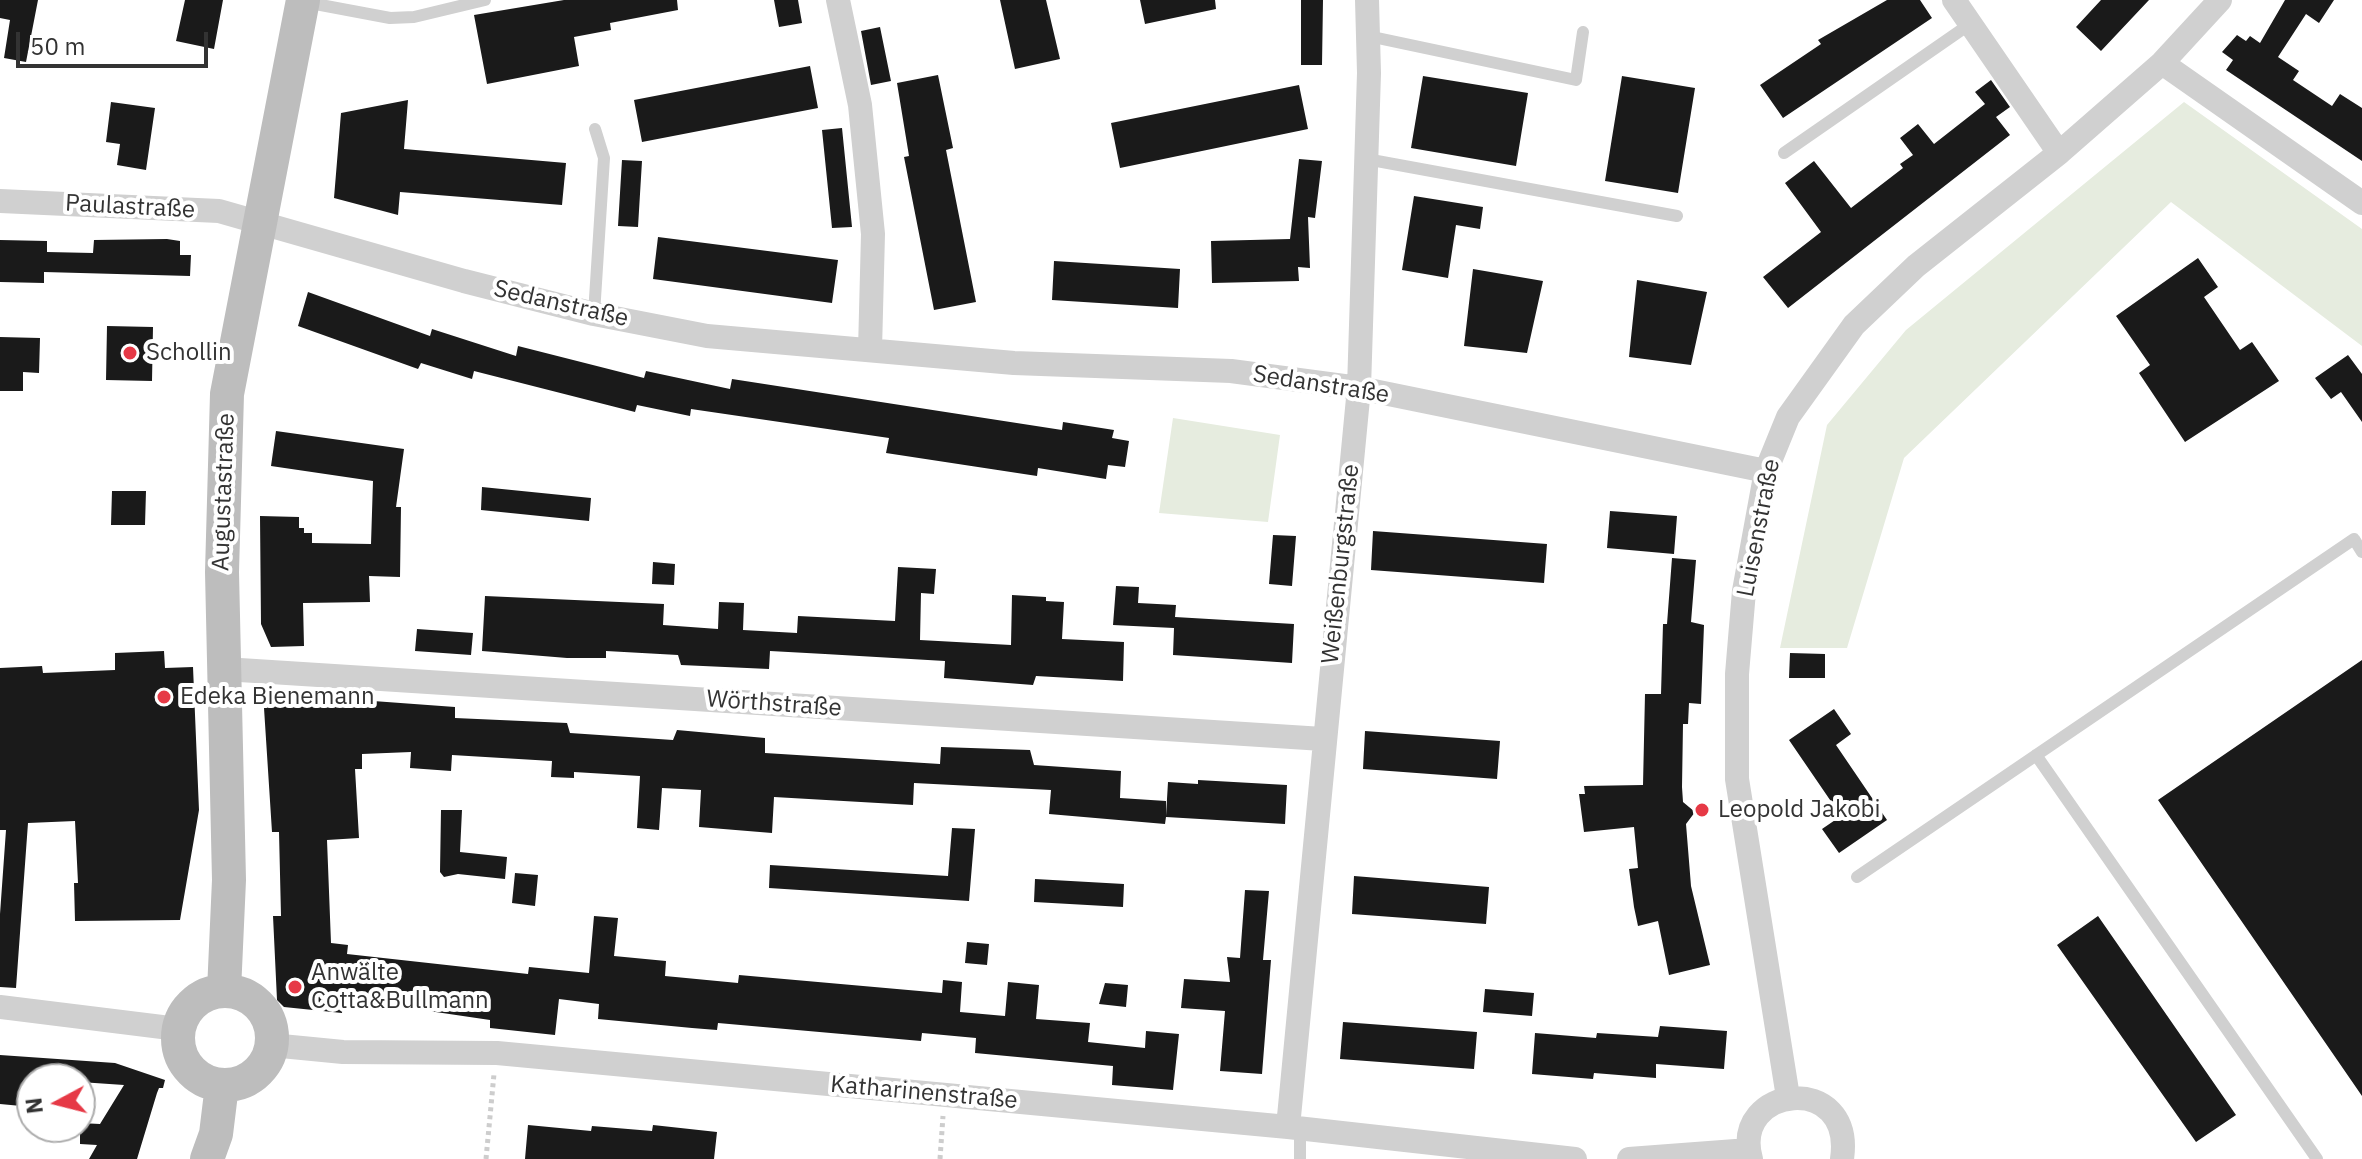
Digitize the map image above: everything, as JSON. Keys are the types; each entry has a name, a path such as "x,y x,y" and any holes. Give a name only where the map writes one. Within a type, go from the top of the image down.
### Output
{"main road":[{"name":"Augustastraße","path":"224,991 229,880 222,572 227,394 302,0"},
{"path":"224,991 254,1001 265,1013 271,1045 267,1058 249,1078 222,1085 193,1073 178,1045 178,1029 184,1014 194,1002 224,991"},
{"path":"207,1159 216,1134 222,1085"}],"street":[{"path":"838,0 860,105 873,234 870,350"},
{"name":"Weißenburgstraße","path":"1294,1128 1323,739 1359,388 1367,0"},
{"path":"1954,0 2059,153"},
{"name":"Luisenstraße","path":"1788,1097 1737,779 1737,674 1744,591 1766,471 1788,417 1854,325 1916,266 2059,153 2162,63 2220,0"},
{"path":"2162,63 2362,203"},
{"name":"Paulastraße","path":"0,201 219,211 260,220"},
{"name":"Sedanstraße","path":"260,220 464,281 594,314 707,336 1014,363 1231,371 1359,388 1766,471"},
{"name":"Wörthstraße","path":"224,669 1323,739"},
{"path":"0,1007 178,1029"},
{"name":"Katharinenstraße","path":"271,1045 343,1052 497,1053 1294,1128 1575,1159"},
{"path":"1629,1159 1750,1154 1754,1122 1763,1111 1788,1097 1820,1103 1833,1114 1842,1128 1842,1159"}],"lane":[{"path":"302,0 390,18 414,17 485,0"},
{"path":"1784,153 1970,24"},
{"path":"1368,36 1576,80 1583,32"},
{"path":"594,314 604,158 595,129"},
{"path":"1366,159 1677,216"},
{"path":"1857,877 2354,539 2362,552"},
{"path":"2036,755 2317,1159"},
{"path":"1294,1128 1300,1159"}],"path":[{"path":"486,1159 497,1053"},
{"path":"940,1159 945,1094"}],"shaded area":[{"path":"2184,102 2362,229 2362,346 2171,202 1904,458 1847,648 1780,648 1827,425 1906,330"},
{"path":"1173,418 1280,435 1268,522 1159,513"}],"building":[{"path":"0,0 38,0 26,62 4,58 10,20 0,18"},
{"path":"185,0 223,0 214,49 176,41"},
{"path":"564,0 677,0 678,10 610,23 611,30 574,37 579,66 487,84 474,15"},
{"path":"774,0 798,0 802,23 779,27"},
{"path":"1000,0 1046,0 1060,59 1015,69"},
{"path":"1140,0 1215,0 1216,9 1145,24"},
{"path":"1301,0 1323,0 1322,65 1301,65"},
{"path":"1887,0 1920,0 1932,18 1783,118 1760,85 1821,44 1818,40"},
{"path":"2101,0 2149,0 2101,51 2076,27"},
{"path":"2285,0 2334,0 2319,23 2306,14 2278,57 2299,71 2293,80 2332,106 2340,94 2362,108 2362,161 2226,70 2233,60 2222,52 2237,35 2246,41 2250,36 2260,43"},
{"path":"880,27 891,81 871,85 861,31"},
{"path":"810,66 818,108 642,142 634,100"},
{"path":"938,75 953,148 946,150 976,302 934,310 904,157 909,156 897,83"},
{"path":"1423,76 1528,93 1516,166 1411,148"},
{"path":"1622,76 1695,88 1678,193 1605,181"},
{"path":"1991,80 2010,107 1996,117 2010,135 1788,308 1763,277 1821,232 1785,183 1814,161 1851,208 1903,168 1900,164 1913,155 1900,138 1918,124 1934,144 1985,104 1975,92"},
{"path":"1299,85 1308,129 1120,168 1111,123"},
{"path":"408,100 404,149 566,163 562,205 400,192 398,215 334,198 341,113"},
{"path":"111,102 155,108 146,170 117,165 120,144 106,142"},
{"path":"842,128 852,227 832,228 822,130"},
{"path":"1299,159 1322,161 1315,218 1308,217 1310,268 1298,267 1299,281 1212,283 1211,241 1290,239"},
{"path":"622,160 642,161 638,227 618,226"},
{"path":"1414,196 1483,207 1480,229 1456,225 1448,278 1402,270"},
{"path":"658,237 838,260 832,303 653,279"},
{"path":"0,240 47,241 47,252 93,253 94,240 180,241 180,255 191,255 190,276 44,272 44,283 0,282"},
{"path":"2198,258 2218,287 2204,297 2240,350 2252,342 2279,381 2185,442 2139,373 2150,365 2116,316"},
{"path":"1054,261 1180,269 1178,308 1052,300"},
{"path":"1473,269 1543,281 1527,353 1464,346"},
{"path":"1637,280 1707,292 1691,365 1629,357"},
{"path":"308,292 430,336 432,329 516,356 518,346 644,378 646,371 730,389 732,379 1062,430 1063,422 1114,430 1112,438 1129,441 1125,467 1108,465 1106,479 1038,468 1037,476 886,453 889,438 691,409 690,416 637,405 635,412 474,371 472,379 421,363 418,369 298,326"},
{"name":"Schollin","path":"107,326 153,327 152,381 106,380"},
{"path":"0,337 40,338 39,373 23,372 23,391 0,391"},
{"path":"2348,355 2362,374 2362,422 2341,392 2331,399 2315,378"},
{"path":"276,431 404,449 396,507 401,507 400,577 369,576 370,602 303,603 304,646 271,647 261,624 260,516 299,517 299,528 304,528 304,533 312,533 312,543 371,544 373,481 271,466"},
{"path":"482,487 591,498 589,521 481,510"},
{"path":"112,491 146,491 145,525 111,525"},
{"path":"1610,511 1677,516 1674,554 1607,548"},
{"path":"1373,531 1547,544 1544,583 1371,570"},
{"path":"1273,535 1296,536 1292,586 1269,584"},
{"path":"1672,558 1696,560 1691,622 1704,625 1701,704 1689,703 1688,724 1683,724 1682,787 1683,802 1695,812 1686,824 1691,886 1710,965 1669,975 1658,921 1638,926 1629,869 1638,868 1634,827 1584,832 1579,794 1585,794 1584,786 1643,785 1645,694 1661,694 1663,624 1667,624"},
{"path":"653,562 675,564 674,585 652,584"},
{"path":"898,567 936,569 934,594 921,593 920,640 1011,645 1012,595 1046,597 1046,601 1064,602 1062,639 1124,642 1123,681 1036,676 1033,685 944,678 945,661 770,651 769,669 681,665 678,655 606,651 606,658 567,658 482,651 485,596 664,604 663,625 718,629 719,602 744,603 743,630 797,633 798,616 895,621"},
{"path":"1116,586 1139,587 1138,603 1176,605 1175,617 1294,624 1292,663 1173,655 1174,628 1113,625"},
{"path":"417,629 473,633 471,655 415,651"},
{"path":"164,651 165,668 193,667 199,810 180,920 75,921 74,883 78,883 75,821 28,823 16,988 0,987 0,914 6,830 0,830 0,668 42,666 43,673 115,670 115,653"},
{"path":"1790,653 1825,654 1825,678 1789,678"},
{"path":"2362,660 2362,1096 2158,800"},
{"path":"305,696 455,707 455,718 567,723 570,733 673,740 677,730 765,738 765,753 940,764 941,747 1030,750 1034,765 1121,771 1120,798 1166,801 1166,816 1168,782 1198,784 1198,780 1287,785 1285,824 1166,817 1165,824 1049,814 1051,790 914,783 913,805 774,797 772,833 699,827 701,790 662,788 659,830 637,828 640,776 574,772 574,778 551,777 552,761 452,755 451,771 410,768 411,752 362,754 362,769 355,769 359,838 327,840 331,943 348,945 347,954 528,974 529,967 589,973 594,916 618,918 614,956 666,961 665,976 738,983 739,975 942,993 943,980 962,982 960,1012 1005,1016 1008,982 1039,985 1036,1019 1090,1023 1088,1042 1145,1048 1146,1031 1179,1034 1173,1090 1112,1085 1113,1066 975,1053 976,1038 922,1033 921,1041 718,1023 717,1030 692,1028 598,1019 599,1004 559,999 555,1035 490,1028 490,1020 395,1006 343,1001 342,1013 284,1007 277,1000 273,916 281,916 279,832 272,832 264,708 267,708 266,699"},
{"path":"1834,709 1851,734 1836,745 1887,820 1839,853 1822,829 1841,816 1789,740"},
{"path":"1365,731 1500,741 1497,779 1363,769"},
{"path":"441,810 462,810 460,852 507,857 505,879 458,874 444,877 440,872"},
{"path":"952,828 975,829 969,901 769,888 770,865 948,876"},
{"path":"515,873 538,875 535,906 512,903"},
{"path":"1354,876 1489,887 1486,924 1352,914"},
{"path":"1035,879 1124,884 1123,907 1034,902"},
{"path":"1245,890 1269,891 1263,960 1271,960 1262,1074 1220,1071 1225,1011 1181,1008 1184,979 1230,982 1227,957 1240,958"},
{"path":"2098,916 2236,1115 2196,1142 2057,945"},
{"path":"967,942 989,944 987,965 965,963"},
{"path":"1105,983 1128,985 1126,1007 1099,1004"},
{"path":"1485,989 1534,993 1532,1016 1483,1012"},
{"path":"1343,1022 1477,1032 1474,1069 1340,1059"},
{"path":"1660,1026 1727,1031 1724,1069 1656,1064 1656,1078 1594,1073 1593,1079 1532,1074 1535,1033 1596,1038 1597,1033 1658,1037"},
{"path":"0,1055 115,1063 165,1080 163,1088 159,1088 157,1093 137,1159 89,1159 97,1145 80,1144 96,1143 96,1124 100,1124 124,1085 96,1083 96,1063 16,1063 16,1106 0,1104"},
{"path":"528,1125 591,1131 592,1126 652,1131 653,1125 717,1132 714,1159 525,1159"}],"place":[{"name":"Schollin","path":"130,353"},
{"name":"Edeka Bienemann","path":"164,697"},
{"name":"Leopold Jakobi","path":"1702,810"},
{"name":"Anwälte Cotta&Bullmann","path":"295,987"}]}
